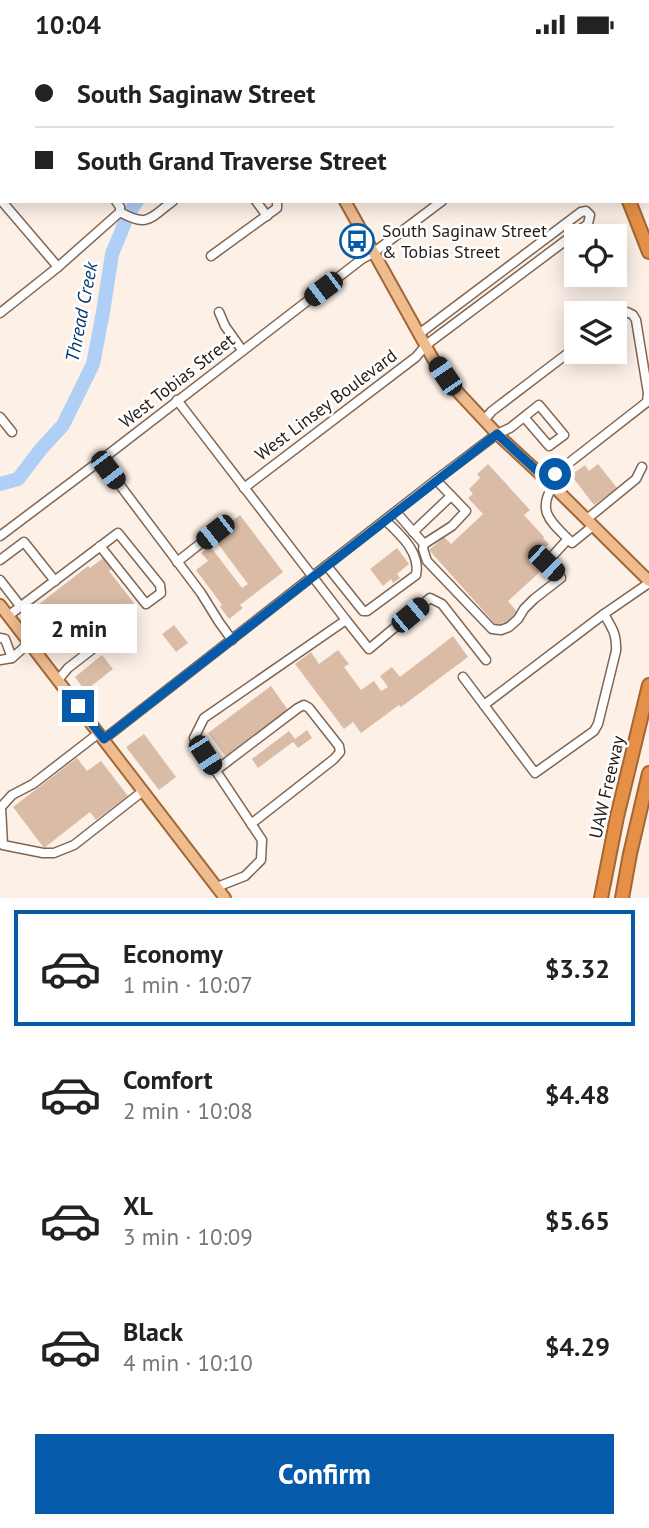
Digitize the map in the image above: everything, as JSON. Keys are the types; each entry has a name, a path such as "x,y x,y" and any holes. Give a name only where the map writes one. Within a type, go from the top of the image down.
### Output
{"highway":[{"path":"630,203 649,252"},
{"name":"UAW Freeway","path":"601,898 617,817 649,685"},
{"path":"622,898 649,773"}],"main road":[{"path":"346,203 433,359 454,389 649,582"},
{"path":"0,605 225,898"}],"street":[{"path":"3,203 58,267"},
{"path":"117,203 120,212 133,220 143,221 170,203"},
{"path":"257,203 267,216"},
{"path":"211,256 277,208 277,203"},
{"name":"West Tobias Street","path":"0,536 362,258 373,253 439,203"},
{"name":"West Linsey Boulevard","path":"244,488 416,357 426,345 588,224 590,215 586,211 581,212 513,265"},
{"path":"0,313 58,267 120,212"},
{"path":"419,334 513,265 521,275"},
{"path":"627,311 633,315 637,326 648,400 642,408 550,483 545,511 552,523 572,543 590,522 636,479 642,467"},
{"path":"219,312 243,350"},
{"path":"484,420 564,356"},
{"path":"177,400 369,649 430,598 442,604 486,660"},
{"path":"144,791 74,845 54,853 3,845 1,807 12,795 33,784 102,736 497,434 539,405 564,435 549,446 524,417"},
{"path":"0,417 12,432"},
{"path":"101,460 201,593 232,639"},
{"path":"436,480 467,512 425,544 428,561 492,629 509,627 518,619 524,608 561,578 546,563 568,539"},
{"path":"413,532 450,495"},
{"path":"396,512 425,544"},
{"path":"327,566 363,611 367,611 416,575 415,560 407,543 386,521"},
{"path":"177,562 215,532"},
{"path":"8,616 118,533 160,585 160,593 146,604 100,547"},
{"path":"0,560 24,542 55,581"},
{"path":"0,580 21,607"},
{"path":"484,705 649,582"},
{"path":"463,677 535,773 594,731 598,724 617,639 604,614"},
{"path":"217,887 245,876 261,860 262,839 194,738 204,718 345,620"},
{"path":"58,680 68,668 112,634"},
{"path":"0,638 5,639 12,657"},
{"path":"0,660 12,657 29,643"},
{"path":"215,771 304,705 339,746 340,752 334,759 251,824"}],"building":[{"path":"488,464 530,510 524,515 549,544 531,560 541,571 508,601 518,613 498,627 429,550 444,537 451,544 483,514 468,498 473,494 469,489 480,478 477,474"},
{"path":"598,464 617,488 594,505 571,475 585,465 589,471"},
{"path":"240,515 283,572 240,605 243,608 229,619 196,570 208,561 201,553 210,546 242,588 248,584 216,541 226,534 222,529"},
{"path":"397,548 409,564 397,574 400,578 393,583 391,579 383,586 370,569"},
{"path":"103,558 112,569 109,571 134,603 69,654 34,608 88,566 90,568"},
{"path":"174,625 188,643 176,652 162,634"},
{"path":"453,636 468,657 361,733 353,722 344,729 295,664 311,652 319,664 338,650 349,664 344,667 361,690 374,681 381,691 388,687 380,676 392,667 400,677"},
{"path":"102,655 113,669 85,691 75,677"},
{"path":"271,686 288,710 226,757 208,733"},
{"path":"307,730 312,738 298,748 293,742 258,768 252,759 289,731 295,739"},
{"path":"144,734 176,777 159,790 126,747"},
{"path":"77,758 87,771 101,761 128,796 96,820 90,812 44,848 13,807"}],"waterway":[{"name":"Thread Creek","path":"0,484 18,479 63,425 93,364 112,254 136,203"}],"place":[{"name":"South Saginaw Street & Tobias Street","path":"357,241"}],"route":[{"path":"78,706 104,739 497,434 547,480 555,474"}]}
